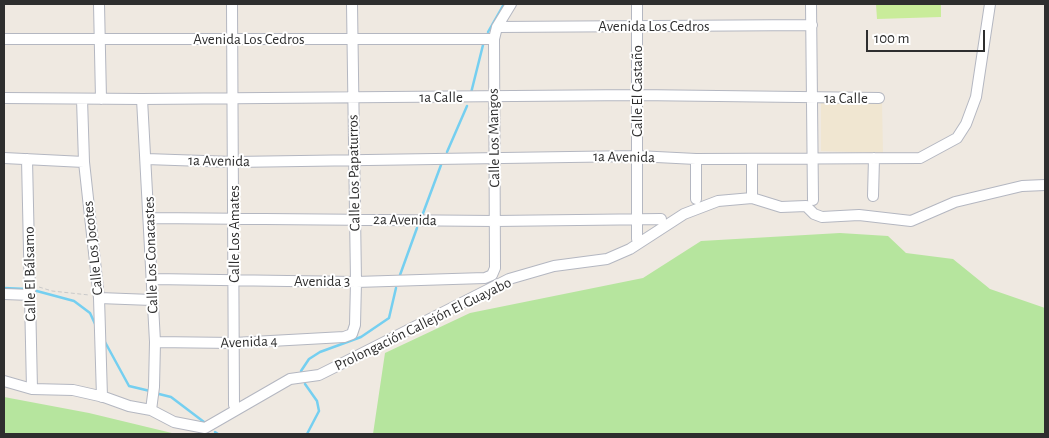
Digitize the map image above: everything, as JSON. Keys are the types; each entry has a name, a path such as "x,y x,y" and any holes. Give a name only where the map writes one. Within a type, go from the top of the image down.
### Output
{"street":[{"path":"99,4 101,99"},
{"name":"Calle Los Amates","path":"232,4 234,97 234,405"},
{"name":"Calle Los Papaturros","path":"344,337 352,334 355,325 352,4"},
{"name":"Calle Los Mangos","path":"492,275 495,268 494,39 497,27 511,4"},
{"name":"Calle El Castaño","path":"637,4 637,239"},
{"path":"812,4 813,200"},
{"name":"1a Avenida","path":"146,159 233,162 637,156 696,159 920,158 957,138 976,97 990,4"},
{"name":"Avenida Los Cedros","path":"497,27 812,25"},
{"name":"Avenida Los Cedros","path":"4,39 494,39"},
{"name":"1a Calle","path":"4,98 142,100 234,97 637,95 879,98"},
{"name":"Calle Los Jocotes","path":"82,99 84,162 99,298 102,396"},
{"name":"Calle Los Conacastes","path":"142,100 150,218 155,342 154,392 151,410"},
{"path":"4,158 84,162"},
{"path":"873,196 874,158"},
{"name":"Calle El Bálsamo","path":"27,159 32,388"},
{"path":"696,159 696,199"},
{"path":"752,159 752,198"},
{"name":"Prolongación Callejón El Guayabo","path":"4,380 32,388 73,390 102,396 130,406 151,410 174,422 205,428 290,379 319,375 335,368 509,279 554,266 607,259 630,249 684,214 718,201 752,198 781,207 806,206 814,214 822,218 859,215 911,221 955,202 1022,186 1045,185"},
{"name":"2a Avenida","path":"150,218 495,221 661,219"},
{"name":"Avenida 3","path":"152,280 356,282 484,278 492,275"},
{"path":"4,294 30,288"},
{"path":"99,298 152,300"},
{"name":"Avenida 4","path":"155,342 234,343 344,337"}],"path":[{"path":"30,288 74,292 99,298"}],"shaded area":[{"path":"821,102 882,102 883,153 821,151"}],"green space":[{"path":"876,4 941,4 941,17 877,19"},
{"path":"840,233 888,236 906,253 953,259 990,289 1045,308 1045,434 373,434 385,353 470,313 643,278 701,241"},
{"path":"4,397 89,413 176,434 4,434"}],"waterway":[{"path":"488,32 504,4"},
{"path":"471,93 483,45"},
{"path":"447,152 467,106"},
{"path":"422,216 441,165"},
{"path":"400,275 417,228"},
{"path":"4,288 27,289"},
{"path":"301,371 309,359 320,352 361,337 389,318 396,288"},
{"path":"33,290 74,301 90,313 96,326"},
{"path":"105,342 129,386 150,391"},
{"path":"305,384 317,401 319,411 307,434"},
{"path":"155,393 171,397 204,422"}]}
